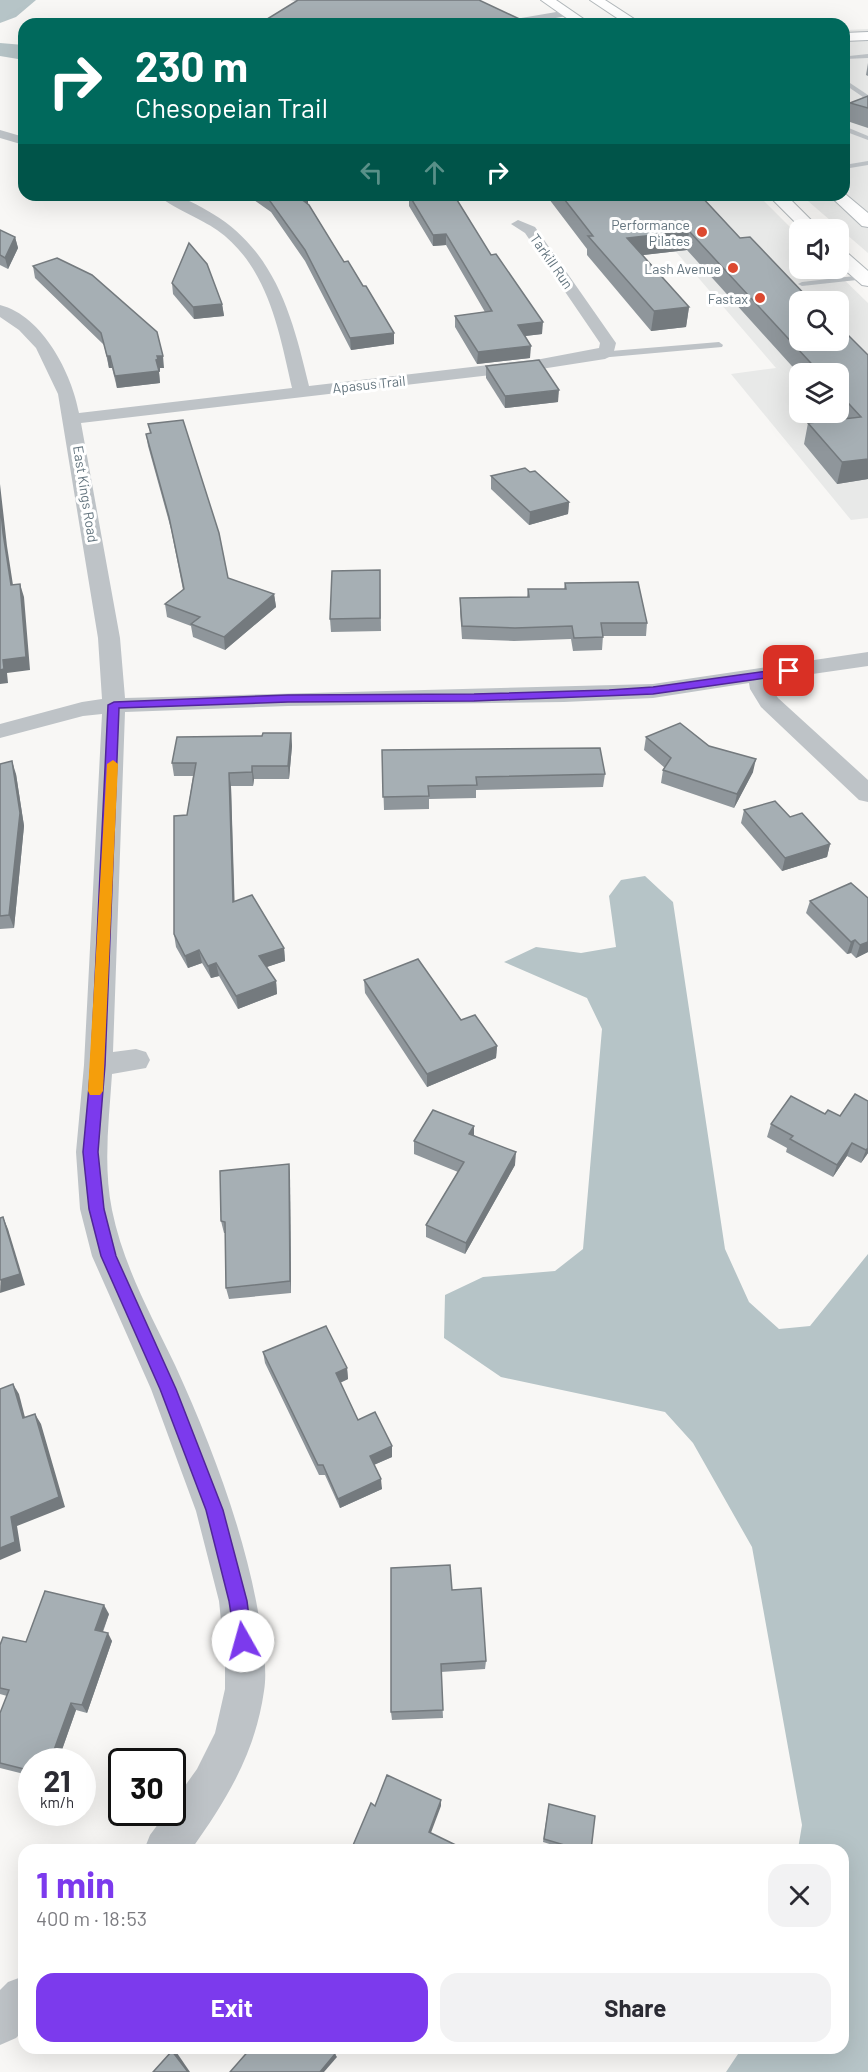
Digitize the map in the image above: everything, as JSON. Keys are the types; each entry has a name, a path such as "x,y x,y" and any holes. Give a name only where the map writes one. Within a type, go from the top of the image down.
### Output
{"main road":[{"path":"547,0 575,18"},
{"path":"596,0 625,18"},
{"path":"850,37 868,36"},
{"path":"850,52 868,45"},
{"path":"782,201 801,219"},
{"path":"844,201 867,221"},
{"path":"849,263 866,278"}],"street":[{"path":"538,18 568,13"},
{"path":"0,134 18,139"},
{"path":"176,201 219,224 241,241 253,256 275,300 287,333 301,391"},
{"name":"Tarkill Run","path":"518,224 530,230 608,343 607,351 599,355"},
{"name":"East Kings Road","path":"0,310 30,330 45,346 60,375 73,419 110,638 114,705 98,1065 91,1152 96,1209 108,1256 168,1389 214,1510 238,1601 245,1660 245,1689 234,1737 212,1784 169,1844"},
{"name":"Apasus Trail","path":"73,419 541,364 599,355"},
{"path":"0,731 82,710 114,705 288,699 575,695 653,691 868,659"},
{"path":"759,676 761,689 769,702 868,794"},
{"path":"98,1065 136,1060"},
{"path":"0,2022 18,2004"}],"lane":[{"path":"293,0 316,2 340,0"},
{"path":"850,54 868,56"},
{"path":"850,85 867,97 856,105 850,106"},
{"path":"850,130 868,138"},
{"path":"850,166 868,163"},
{"path":"802,284 866,278"},
{"path":"599,355 719,345"}],"shaded area":[{"path":"0,0 36,0 16,17 0,23"},
{"path":"868,29 868,253 849,237 849,219 829,219 808,201 850,201 850,30"},
{"path":"0,43 18,44 18,59 0,56"},
{"path":"632,201 764,201 789,226 789,279 843,279 868,303 868,518 851,520 731,374 776,368"},
{"path":"645,876 673,902 725,1249 749,1302 779,1329 810,1326 868,1254 868,2072 726,2072 738,2054 849,2054 849,1844 799,1844 802,1825 752,1547 693,1443 665,1412 501,1377 444,1338 445,1295 483,1277 555,1271 583,1249 602,1029 587,998 504,962 536,947 581,953 616,947 609,896 621,880"}],"building":[{"path":"298,0 479,0 517,18 269,18"},
{"path":"868,96 868,108 850,103"},
{"path":"270,201 304,201 309,205 344,262 348,261 363,286 366,286 394,333 350,338 305,250"},
{"path":"413,201 458,201 491,255 496,254 543,322 518,325 531,346 478,352 455,316 492,311 446,234 433,235"},
{"path":"566,201 706,201 740,238 750,237 802,291 789,291 789,339 689,231 627,238 689,307 654,311 588,236 593,236"},
{"path":"0,230 15,237 5,258 0,255"},
{"path":"189,243 207,264 222,304 193,307 172,283"},
{"path":"57,258 92,275 157,332 163,356 157,356 159,371 115,376 101,333 33,266"},
{"path":"849,336 868,355 868,459 842,462 808,423 849,423 849,418 861,417 849,404 849,363 811,363 800,351 849,351"},
{"path":"539,360 559,390 505,396 486,366"},
{"path":"183,420 219,533 228,578 274,594 224,637 191,624 200,617 165,604 184,589 169,517 146,434 151,433 148,424"},
{"path":"525,468 530,472 535,471 569,502 530,512 491,476"},
{"path":"0,501 11,585 20,584 26,657 3,660 4,669 0,670"},
{"path":"380,570 380,618 330,619 332,571"},
{"path":"638,582 647,623 601,623 603,637 574,638 572,626 515,628 462,626 460,598 529,597 528,589 566,589 565,583"},
{"path":"680,723 709,746 756,759 737,794 663,770 671,758 646,737"},
{"path":"263,733 291,733 288,766 252,766 252,772 229,773 233,902 252,895 284,948 259,956 276,981 236,996 216,963 208,966 199,950 185,956 174,934 174,816 187,815 196,763 172,763 177,737 262,736"},
{"path":"600,748 605,774 476,777 477,785 428,786 429,796 383,797 382,750"},
{"path":"12,761 20,813 9,915 0,916 0,764"},
{"path":"775,801 790,817 802,813 830,844 785,858 744,810"},
{"path":"851,883 868,898 868,942 860,945 855,940 851,942 810,901"},
{"path":"418,959 461,1020 475,1015 497,1046 427,1074 364,980"},
{"path":"855,1094 868,1101 868,1148 866,1150 852,1143 837,1165 790,1139 793,1136 771,1124 791,1096 825,1114 828,1110 840,1116"},
{"path":"433,1110 474,1126 469,1134 516,1152 466,1243 426,1225 464,1162 414,1141"},
{"path":"289,1164 290,1281 226,1288 225,1222 221,1221 220,1171"},
{"path":"3,1217 20,1274 0,1280 0,1218"},
{"path":"326,1326 347,1368 336,1373 358,1420 375,1412 392,1446 370,1456 381,1479 338,1499 323,1465 318,1465 263,1352"},
{"path":"13,1384 23,1418 35,1414 59,1497 11,1517 15,1542 0,1548 0,1389"},
{"path":"450,1565 452,1590 481,1588 486,1661 441,1664 443,1710 391,1712 391,1568"},
{"path":"45,1591 104,1605 95,1630 108,1633 82,1705 71,1703 55,1748 18,1748 18,1768 0,1763 0,1713 9,1690 0,1688 0,1645 3,1637 26,1642"},
{"path":"387,1775 441,1800 429,1832 454,1844 354,1844 371,1803 375,1806"},
{"path":"549,1804 595,1816 592,1844 561,1844 544,1839"},
{"path":"169,2054 174,2054 188,2072 153,2072"},
{"path":"246,2054 335,2054 320,2072 230,2072"}],"slow traffic":[{"path":"95,1091 113,764"}],"place":[{"name":"Performance Pilates","path":"702,232"},
{"name":"Lash Avenue","path":"733,268"},
{"name":"Fastax","path":"760,298"}],"route":[{"path":"243,1641 238,1601 214,1510 168,1389 108,1256 96,1209 91,1152 98,1065 114,705 653,691 789,671"}]}
